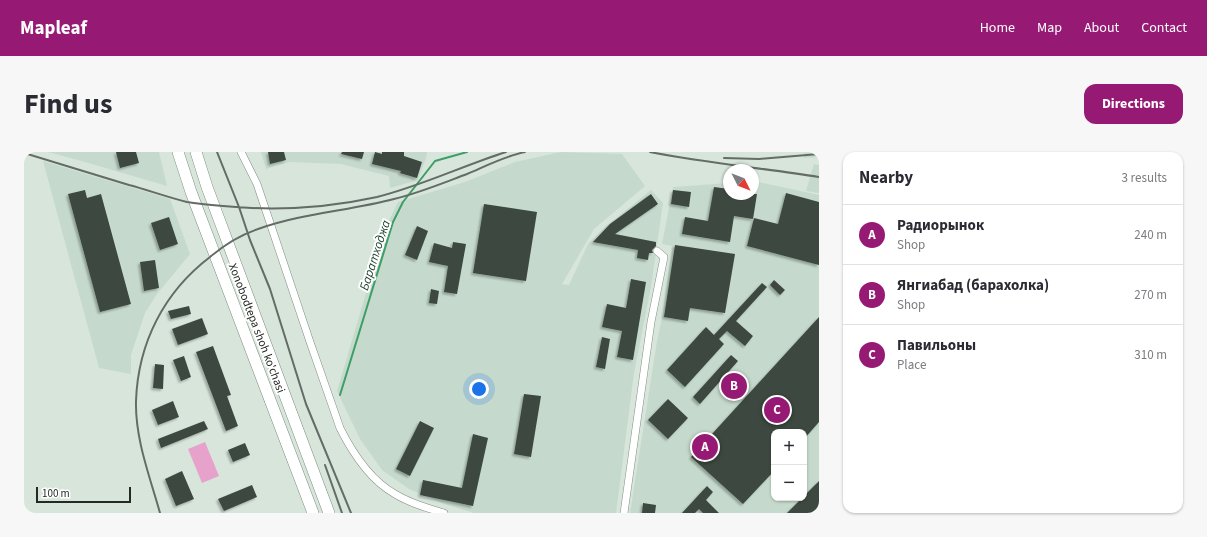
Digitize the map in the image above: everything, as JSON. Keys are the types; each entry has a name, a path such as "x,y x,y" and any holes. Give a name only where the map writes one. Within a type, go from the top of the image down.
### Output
{"highway":[{"name":"Xonobodtepa shoh ko'chasi","path":"178,152 191,192 313,513"},
{"name":"Xonobodtepa shoh ko'chasi","path":"196,152 207,187 328,513"},
{"path":"191,192 207,187"},
{"path":"222,273 237,268"}],"street":[{"path":"241,152 257,184 311,346 340,428 346,439 361,463 389,490 406,500 444,513"},
{"path":"624,513 651,322 664,256 657,251"}],"shaded area":[{"path":"48,152 159,152 167,186 78,160"},
{"path":"261,152 427,152 418,180 390,188 389,176 341,164 289,162 266,169"},
{"path":"561,152 622,154 645,186 594,229 562,284 569,285 588,244 604,228 651,190 663,203 651,287 634,373 616,513 474,513 444,504 409,489 382,470 360,439 337,391 385,229 398,202 465,182 515,162"},
{"path":"819,152 819,157 804,158 804,153"},
{"path":"43,161 170,199 190,254 157,294 145,313 131,355 131,374 99,368"},
{"path":"814,164 819,165 819,193 806,191"},
{"path":"759,182 819,195 819,513 630,513 657,341 662,318 672,246 662,244 673,187 723,183 723,200 759,200"},
{"path":"205,442 219,476 202,483 188,449"}],"building":[{"path":"116,152 136,152 139,163 120,168"},
{"path":"268,152 284,152 286,160 270,164"},
{"path":"342,152 364,152 362,159 341,154"},
{"path":"375,152 382,154 382,152 404,152 404,156 422,162 417,178 400,173 401,171 372,164"},
{"path":"714,187 723,188 723,200 756,200 753,219 734,216 730,242 682,234 685,217 708,221"},
{"path":"85,190 87,198 101,194 131,304 100,312 68,194"},
{"path":"673,190 691,192 689,207 671,204"},
{"path":"786,193 819,202 819,265 747,246 754,218 778,224"},
{"path":"651,194 658,204 615,234 656,242 656,246 652,250 653,253 649,253 648,260 637,258 638,250 593,242 610,224"},
{"path":"484,204 537,212 526,281 473,273"},
{"path":"169,217 178,244 160,250 151,223"},
{"path":"417,226 428,231 417,260 405,255"},
{"path":"453,242 466,244 457,294 444,292 448,266 429,262 434,243 452,248"},
{"path":"675,245 735,254 725,313 690,308 688,321 664,317"},
{"path":"155,260 159,288 144,291 140,262"},
{"path":"631,279 646,282 633,360 617,357 622,331 602,327 607,304 626,308"},
{"path":"774,280 785,290 780,295 770,285"},
{"path":"762,283 767,287 736,321 753,336 745,346 727,331 719,339 724,344 685,387 667,370 706,327 714,335"},
{"path":"431,289 439,291 437,304 429,303"},
{"path":"189,306 191,314 171,319 168,311"},
{"path":"819,317 819,422 807,436 807,429 771,429 771,474 743,504 691,457"},
{"path":"202,318 208,334 178,345 172,329"},
{"path":"602,337 610,339 605,369 596,367"},
{"path":"213,346 231,395 227,396 238,426 226,431 196,352"},
{"path":"731,355 738,361 700,404 693,397"},
{"path":"184,356 191,377 181,381 173,360"},
{"path":"155,364 164,365 163,389 153,388"},
{"path":"524,394 541,396 531,457 514,454"},
{"path":"668,399 688,418 668,439 648,420"},
{"path":"173,401 179,417 158,425 152,410"},
{"path":"204,421 208,429 161,448 158,439"},
{"path":"420,421 434,428 410,476 396,469"},
{"path":"473,434 488,438 473,506 420,495 423,480 462,488"},
{"path":"245,443 250,455 233,462 228,450"},
{"path":"182,471 194,499 176,506 165,479"},
{"path":"819,481 819,513 787,513 799,501 807,501 807,493"},
{"path":"252,485 257,497 224,511 218,499"},
{"path":"707,486 713,492 706,500 719,513 703,513 699,509 695,513 682,513"},
{"path":"643,503 656,505 655,513 642,513"}],"waterway":[{"name":"Баратходжа","path":"340,395 393,222 403,202 435,161 467,152"}],"railway":[{"path":"217,152 270,289 306,404 351,513"},
{"path":"24,153 187,202 242,208 300,208 339,204 377,197 410,187 506,152"},
{"path":"160,513 144,458 138,429 136,415 138,380 142,359 156,320 179,286 194,271 227,244 258,229 291,219 403,197 431,188 503,159 525,152"},
{"path":"650,152 819,177"},
{"path":"724,158 759,159 819,154"},
{"path":"325,465 342,513"}],"place":[{"name":"Янгиабад (барахолка)","path":"734,386"},
{"name":"Павильоны","path":"777,410"},
{"name":"Радиорынок","path":"705,447"}]}
